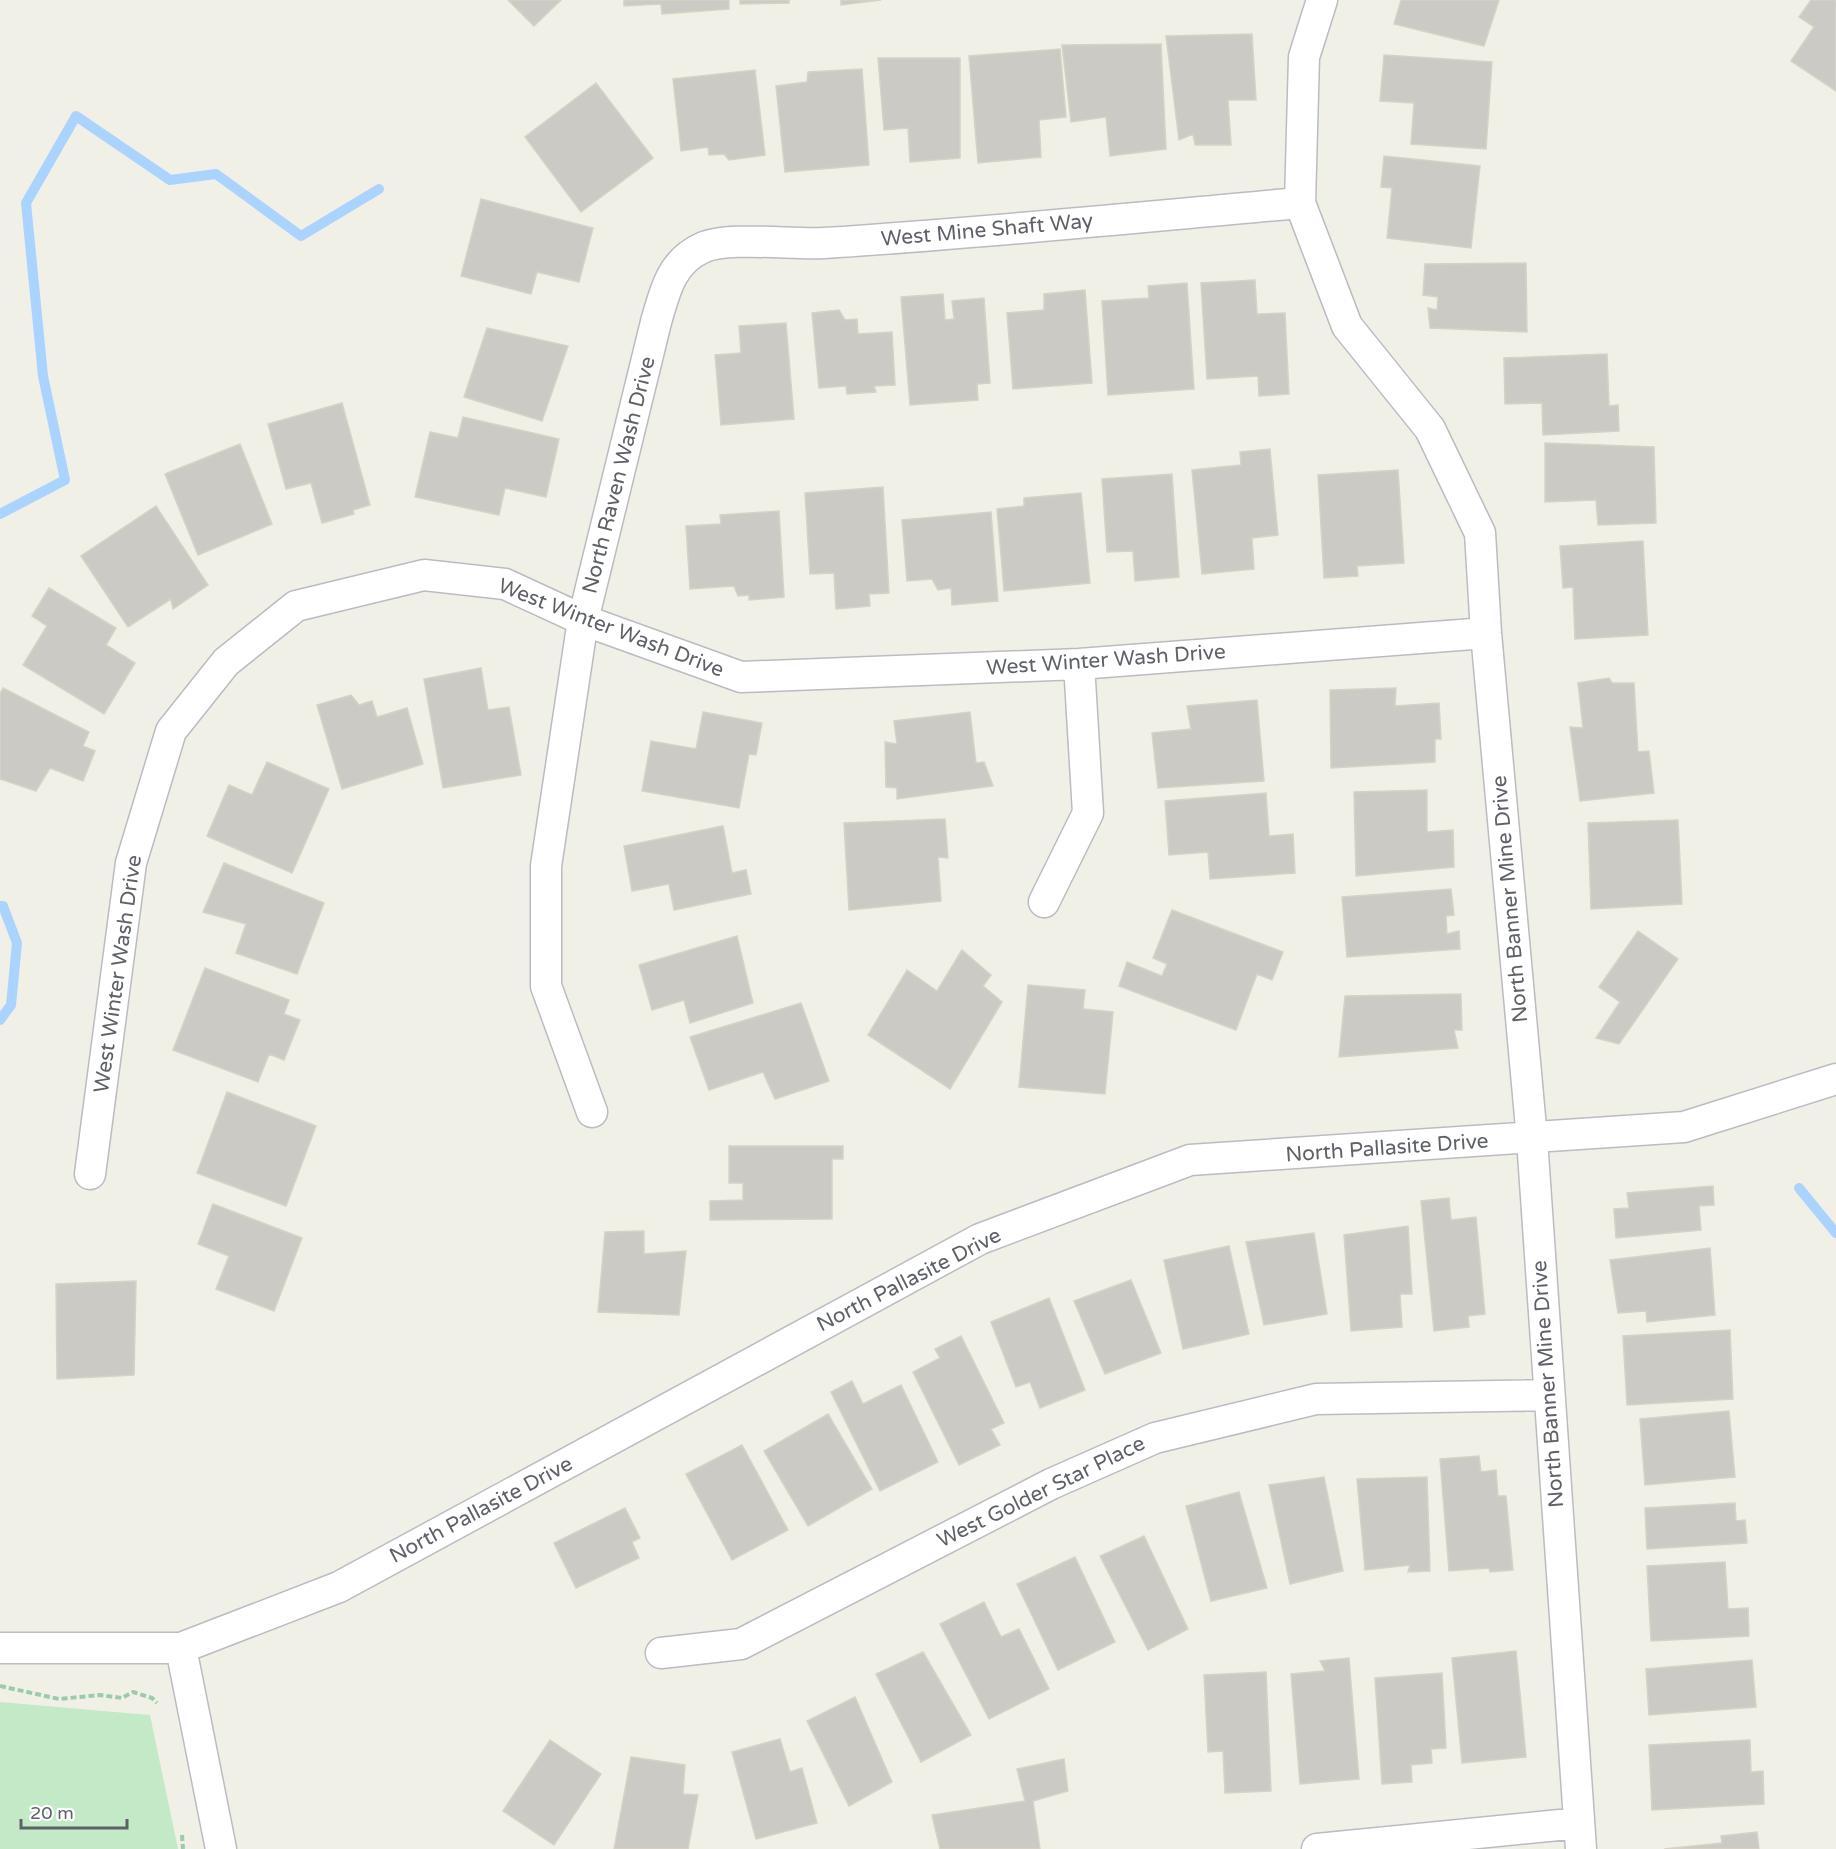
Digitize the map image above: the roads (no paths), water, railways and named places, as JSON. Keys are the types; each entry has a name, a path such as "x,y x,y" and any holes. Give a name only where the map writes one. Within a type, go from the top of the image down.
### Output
{"street":[{"name":"North Banner Mine Drive","path":"1322,0 1304,57 1300,203 1347,326 1430,429 1480,534 1486,633 1532,1139 1580,1836"},
{"name":"West Mine Shaft Way","path":"679,263 686,256 705,246 822,243 1300,203"},
{"name":"North Raven Wash Drive","path":"592,1113 546,986 546,866 583,620 656,322 666,288 679,263"},
{"name":"West Winter Wash Drive","path":"90,1173 131,863 171,731 226,662 296,606 424,575 505,584 583,620 741,677 1079,664 1486,633"},
{"path":"1044,902 1088,813 1079,664"},
{"name":"North Pallasite Drive","path":"181,1648 339,1587 991,1234 1190,1161 1684,1127 1836,1079"},
{"name":"West Golder Star Place","path":"662,1653 741,1644 1051,1484 1155,1438 1316,1399 1549,1395"},
{"path":"0,1648 181,1648 221,1849"},
{"path":"1317,1849 1580,1836"}],"waterway":[{"path":"0,514 65,480 43,376 26,203 76,116 170,180 216,174 301,236 379,189"},
{"path":"0,906 3,906 17,943 11,1005 0,1020"},
{"path":"1799,1188 1836,1233"}]}
